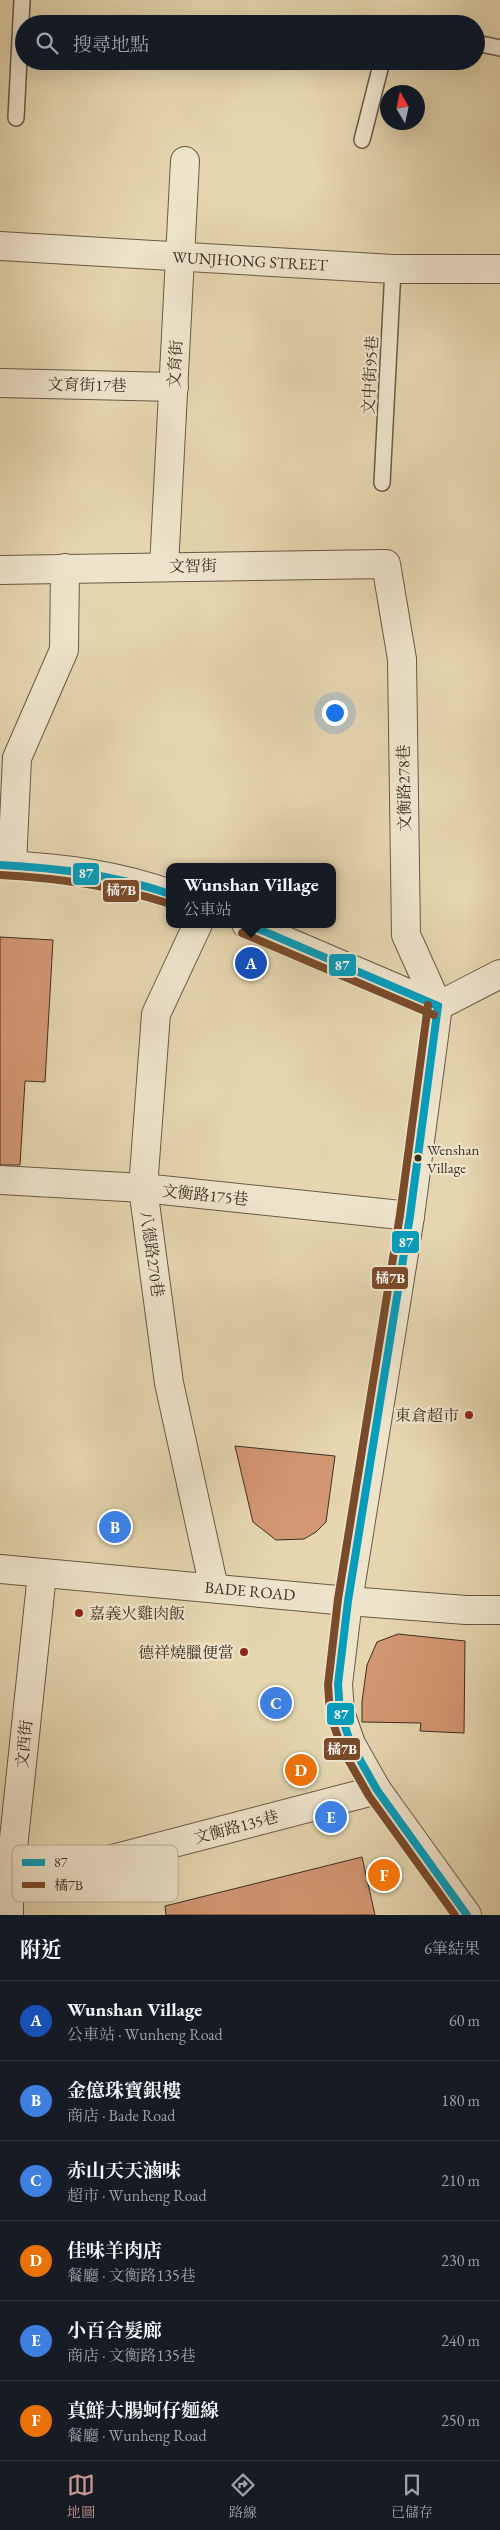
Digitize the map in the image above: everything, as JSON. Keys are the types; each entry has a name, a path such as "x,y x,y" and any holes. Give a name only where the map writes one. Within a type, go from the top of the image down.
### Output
{"street":[{"name":"文育街","path":"164,567 185,161"},
{"name":"WUNJHONG STREET","path":"0,246 393,269 500,269"},
{"name":"文育街17巷","path":"0,383 174,387"},
{"name":"文智街","path":"0,570 386,564"},
{"name":"文衡路278巷","path":"386,564 402,659 406,935 438,1006"},
{"path":"65,568 64,650 17,758 6,865 78,870 140,883 166,893"},
{"name":"八德路270巷","path":"196,928 156,1014 143,1188 169,1383 214,1588"},
{"path":"255,928 438,1006"},
{"path":"438,1006 500,974"},
{"path":"438,1006 410,1216 348,1601 338,1684 340,1712 351,1744 377,1790 467,1915"},
{"name":"文衡路175巷","path":"0,1180 143,1188 410,1216"},
{"name":"BADE ROAD","path":"0,1569 348,1601 466,1610 500,1610"},
{"name":"文西街","path":"9,1915 4,1886 42,1574"},
{"name":"文衡路135巷","path":"163,1845 377,1790"}],"lane":[{"path":"21,15 22,0"},
{"path":"485,45 500,48"},
{"path":"16,118 18,70"},
{"path":"362,140 380,70"},
{"name":"文中街95巷","path":"382,483 393,269"}],"building":[{"path":"0,937 53,940 45,1082 25,1081 20,1165 0,1165"},
{"path":"235,1446 335,1456 326,1522 316,1532 304,1539 276,1540 253,1522"},
{"path":"398,1634 465,1641 464,1733 420,1731 421,1723 362,1722 362,1702 367,1665 377,1642"},
{"path":"362,1857 375,1915 166,1915 165,1906"}],"transit line":[{"name":"87","path":"0,865 43,868 107,877 166,893"},
{"name":"橘7B","path":"0,875 84,883 126,891 166,903"},
{"name":"87","path":"256,928 438,1006"},
{"name":"橘7B","path":"242,933 434,1015"},
{"name":"橘7B","path":"428,1005 400,1215 338,1599 328,1685 330,1714 342,1749 369,1796 455,1915"},
{"name":"87","path":"438,1006 410,1216 348,1601 338,1684 340,1712 351,1744 377,1790 467,1915"}],"place":[{"name":"Wunshan Village","path":"251,963"},
{"name":"Wenshan Village","path":"418,1158"},
{"name":"東倉超市","path":"469,1415"},
{"name":"金億珠寶銀樓","path":"115,1527"},
{"name":"嘉義火雞肉飯","path":"79,1613"},
{"name":"德祥燒臘便當","path":"244,1652"},
{"name":"赤山天天滷味","path":"276,1703"},
{"name":"佳味羊肉店","path":"301,1770"},
{"name":"小百合髮廊","path":"331,1817"},
{"name":"真鮮大腸蚵仔麵線","path":"384,1875"}]}
